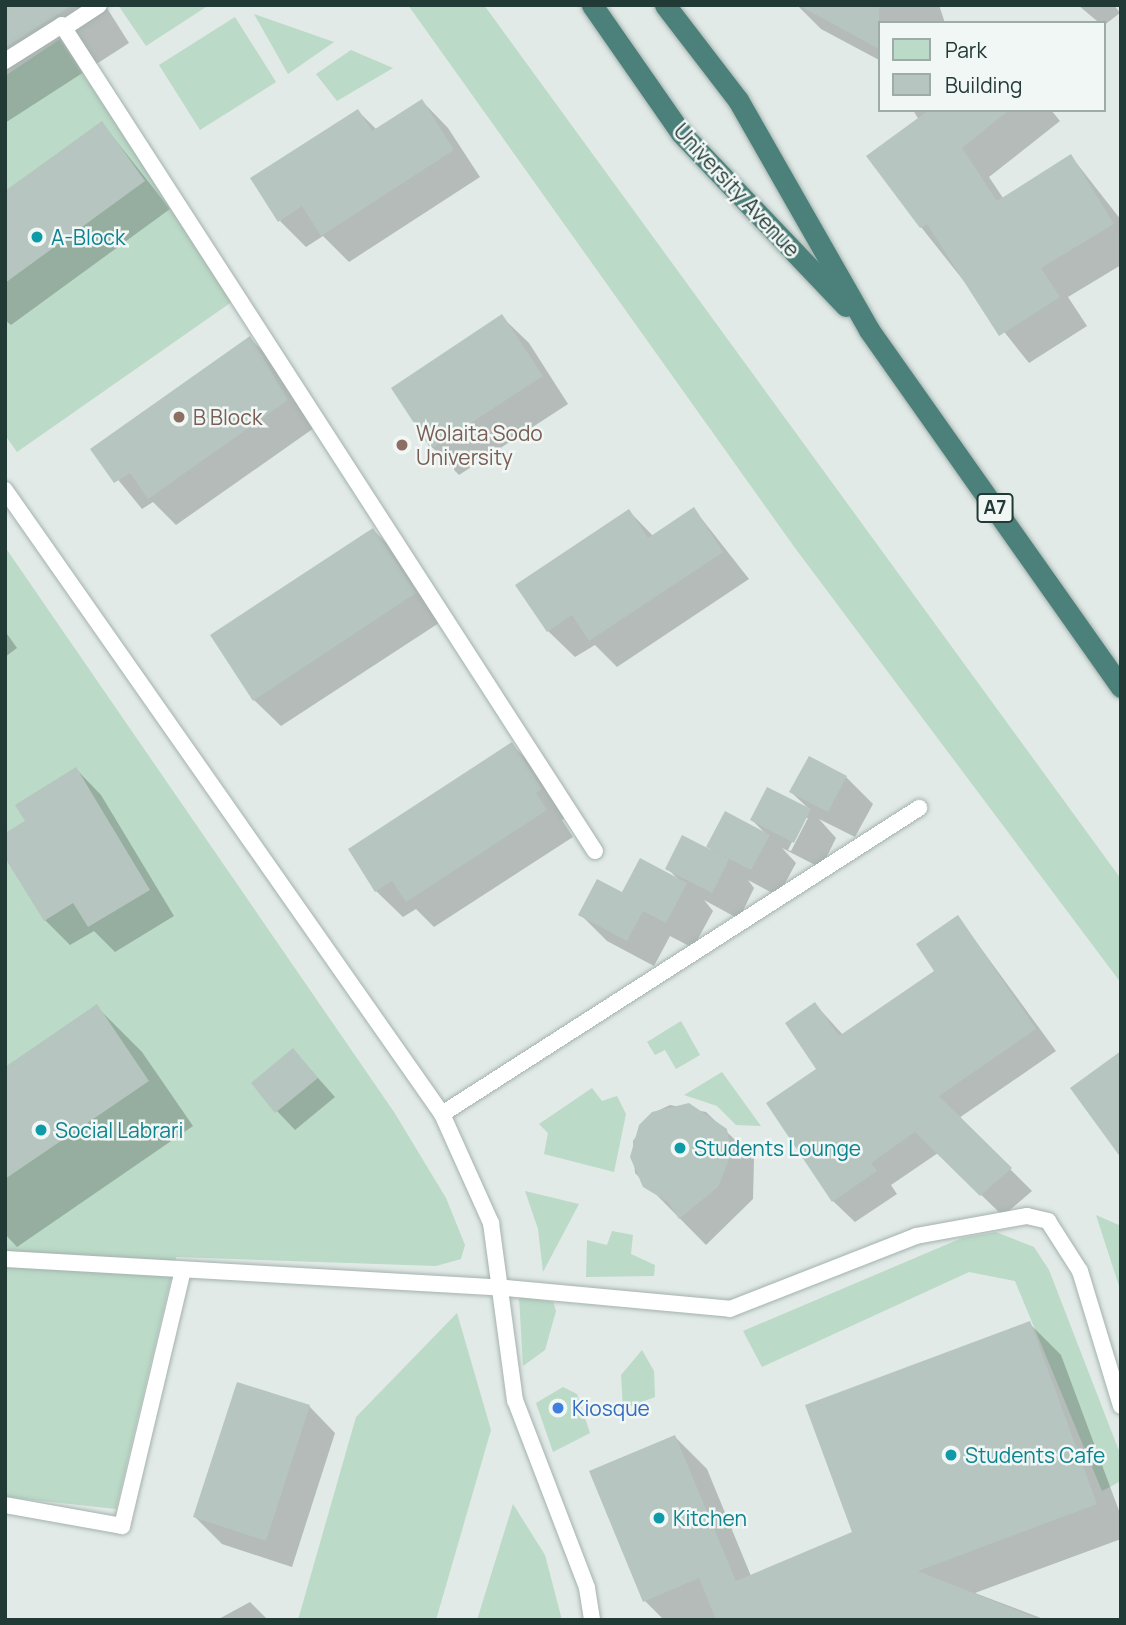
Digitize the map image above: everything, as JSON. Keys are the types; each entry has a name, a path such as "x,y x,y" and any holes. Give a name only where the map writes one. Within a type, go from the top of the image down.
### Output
{"highway":[{"name":"University Avenue","path":"592,5 681,133 869,330"},
{"name":"University Avenue","path":"665,5 738,100 869,330 1121,687"}],"lane":[{"path":"5,61 99,5"},
{"path":"64,28 594,850"},
{"path":"5,491 442,1114 491,1223 495,1287 515,1400 587,1588 592,1620"},
{"path":"442,1114 919,808"},
{"path":"5,1259 495,1287 730,1309 916,1236 1027,1216 1048,1221 1080,1271 1121,1406"},
{"path":"5,1504 122,1526 183,1270"}],"green space":[{"path":"118,5 209,5 146,46"},
{"path":"408,5 484,5 1121,879 1121,983 795,548"},
{"path":"254,14 334,42 288,74"},
{"path":"235,17 276,82 200,130 159,65"},
{"path":"60,39 233,301 17,452 5,435 5,76"},
{"path":"351,50 393,68 337,101 316,74"},
{"path":"5,547 394,1112 446,1198 465,1245 461,1259 436,1266 176,1257 116,1509 5,1497"},
{"path":"681,1021 700,1055 676,1069 665,1050 655,1055 647,1042"},
{"path":"722,1072 761,1126 736,1125 717,1106 684,1095"},
{"path":"592,1088 602,1101 617,1096 626,1114 614,1172 544,1154 548,1133 539,1124"},
{"path":"525,1191 579,1204 543,1272 538,1229"},
{"path":"1096,1215 1121,1226 1121,1292"},
{"path":"612,1231 633,1235 631,1254 655,1265 654,1276 586,1277 587,1240 607,1245"},
{"path":"996,1232 1034,1247 1049,1270 1121,1456 1121,1481 1102,1491 1015,1281 969,1272 762,1367 743,1331 962,1238"},
{"path":"519,1297 553,1302 556,1311 545,1350 523,1366"},
{"path":"457,1313 491,1430 436,1620 298,1620 356,1417"},
{"path":"642,1350 654,1371 655,1397 623,1409 621,1375"},
{"path":"563,1387 577,1394 590,1433 553,1452 536,1403"},
{"path":"513,1504 545,1555 562,1620 477,1620"}],"building":[{"path":"5,5 72,5 5,48"},
{"path":"798,5 879,5 878,48"},
{"path":"422,99 454,150 321,236 302,206 278,222 250,178 358,109 372,131"},
{"path":"926,112 1007,112 962,148 997,201 1071,154 1114,224 1041,268 1060,297 999,336 927,224 920,228 866,156"},
{"name":"A-Block","path":"102,121 145,181 5,283 5,191"},
{"path":"502,314 543,376 431,449 391,388"},
{"path":"250,336 288,400 148,499 130,473 114,483 90,449"},
{"path":"694,507 723,552 589,641 572,615 547,632 515,585 629,509 648,538"},
{"path":"373,528 416,593 253,701 210,635"},
{"path":"512,742 542,789 536,793 547,810 406,902 392,881 375,892 348,849"},
{"path":"809,756 847,776 828,812 789,792"},
{"path":"76,767 150,890 88,927 73,903 44,921 5,858 5,833 25,821 15,805"},
{"path":"767,787 811,809 794,843 750,820"},
{"path":"725,811 770,835 751,870 706,847"},
{"path":"682,835 729,859 712,893 665,869"},
{"path":"640,858 687,883 666,923 643,911 627,941 578,915 597,879 622,892"},
{"path":"958,915 1036,1029 939,1096 1012,1168 980,1196 915,1132 871,1163 877,1171 832,1202 766,1103 816,1069 785,1023 815,1002 839,1036 934,971 916,944"},
{"name":"Social Labrari","path":"97,1004 149,1081 5,1179 5,1067"},
{"path":"293,1048 318,1078 275,1113 251,1083"},
{"path":"1121,1051 1121,1158 1070,1088"},
{"name":"Students Lounge","path":"689,1103 727,1129 731,1155 718,1187 679,1219 668,1202 643,1187 630,1157 639,1125 652,1112"},
{"name":"Students Cafe","path":"1030,1321 1097,1504 918,1571 1041,1620 716,1620 699,1578 643,1602 589,1471 675,1435 736,1581 852,1532 805,1405"},
{"path":"237,1382 310,1405 266,1541 193,1517"}],"place":[{"name":"A-Block","path":"37,237"},
{"name":"B Block","path":"179,417"},
{"name":"Wolaita Sodo University","path":"402,445"},
{"name":"Social Labrari","path":"41,1130"},
{"name":"Students Lounge","path":"680,1148"},
{"name":"Kiosque","path":"558,1408"},
{"name":"Students Cafe","path":"951,1455"},
{"name":"Kitchen","path":"659,1518"}]}
